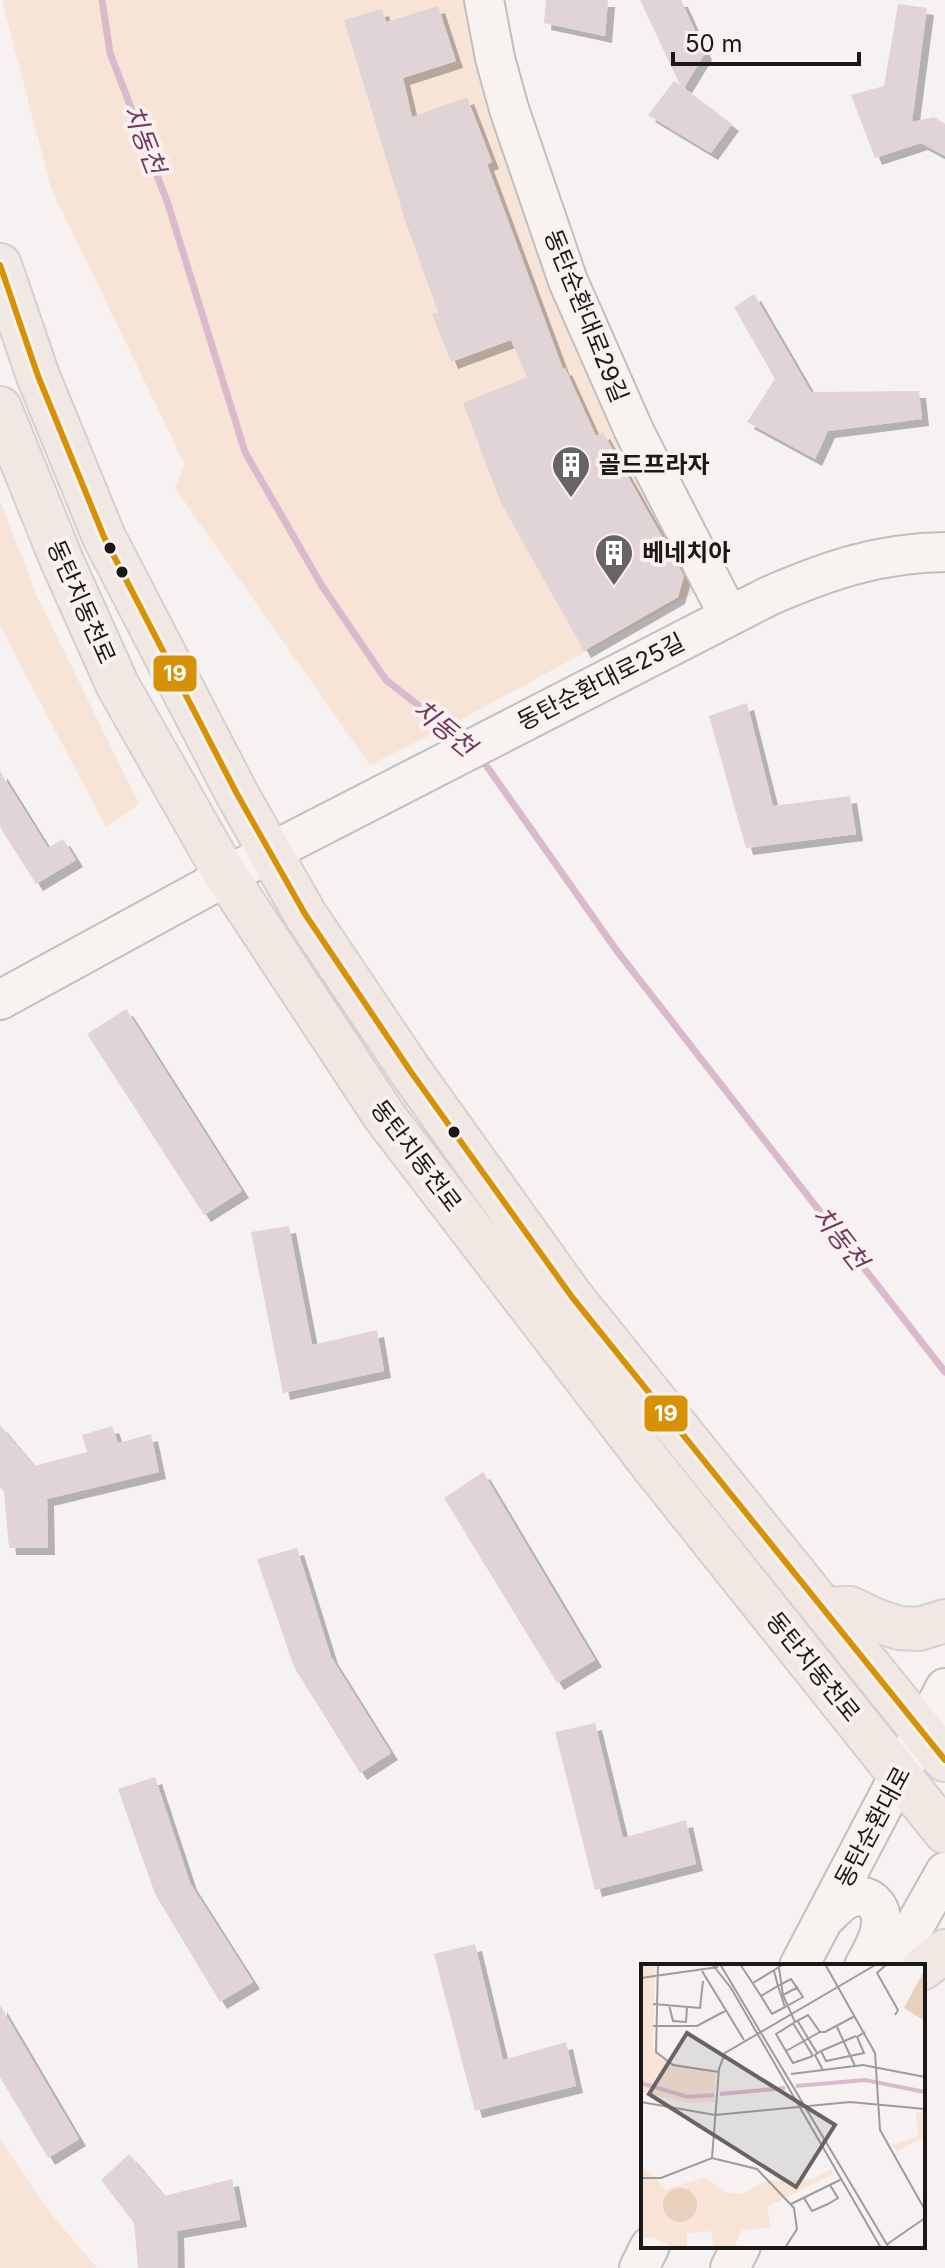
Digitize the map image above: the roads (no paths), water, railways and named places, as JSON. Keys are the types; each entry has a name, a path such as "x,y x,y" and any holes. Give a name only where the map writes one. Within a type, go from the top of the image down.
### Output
{"main road":[{"name":"동탄치동천로","path":"0,265 38,376 104,537 269,853 305,914 411,1072 572,1297 933,1746"},
{"name":"동탄치동천로","path":"0,408 62,561 118,686 226,876 385,1117 652,1465 945,1832"},
{"path":"823,1609 850,1608 899,1628 919,1629 945,1621"},
{"path":"925,1966 945,1951"}],"street":[{"name":"동탄순환대로29길","path":"484,0 509,109 568,281 635,433 729,616"},
{"name":"동탄순환대로25길","path":"0,1000 269,853 729,616 848,564 911,552 945,552"},
{"name":"동탄순환대로","path":"800,1964 900,1776 933,1746 945,1688"},
{"path":"893,1964 945,1872"},
{"path":"825,1919 843,1901 855,1895 871,1898 880,1909 881,1926 865,1964"},
{"path":"639,2268 649,2248"},
{"path":"730,2268 740,2248"}],"waterway":[{"name":"치동천","path":"102,0 110,53 168,204 245,452 322,586 386,680 464,741"},
{"name":"치동천","path":"481,758 617,951 945,1372"}],"place":[{"name":"골드프라자","path":"571,499"},
{"name":"베네치아","path":"614,587"}]}
